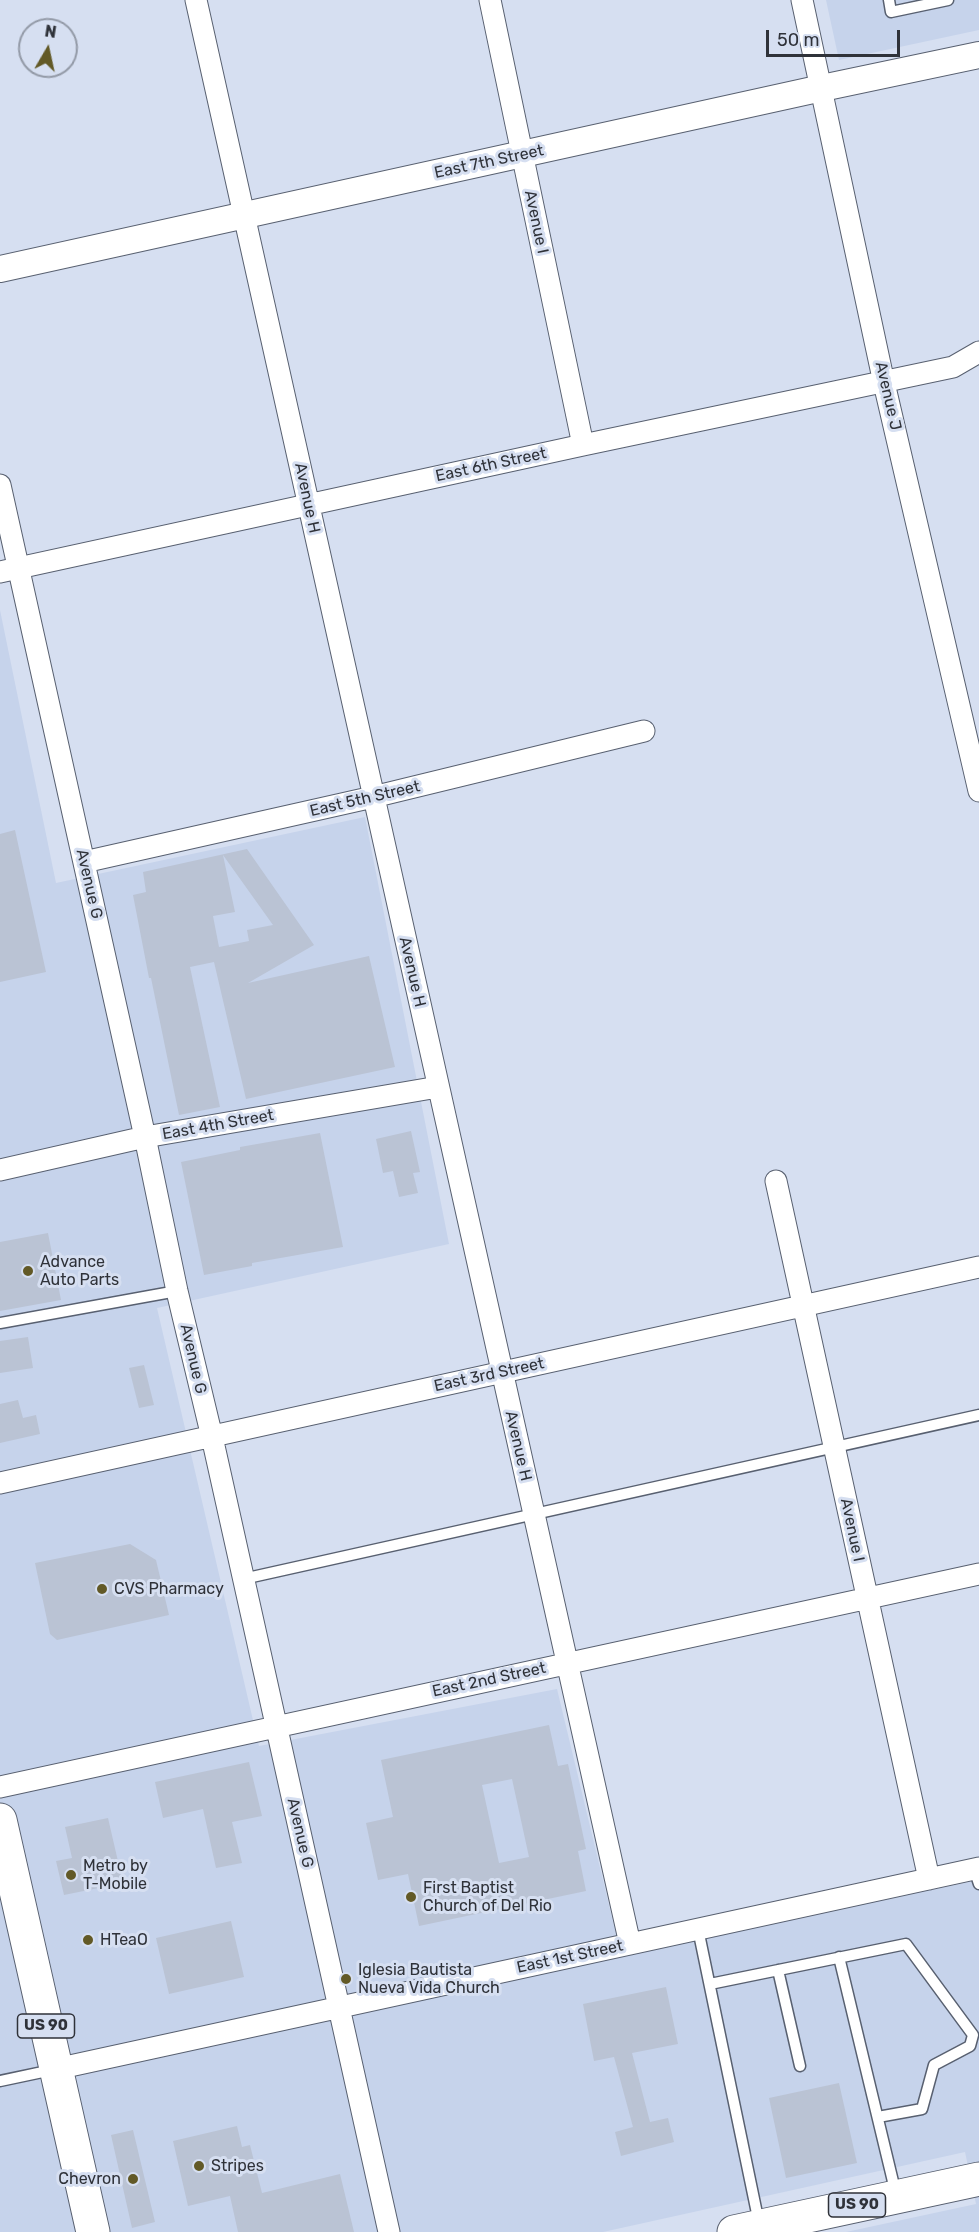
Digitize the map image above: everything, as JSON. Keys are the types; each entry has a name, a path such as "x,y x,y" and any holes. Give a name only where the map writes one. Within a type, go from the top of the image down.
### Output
{"main road":[{"name":"US 90","path":"0,1820 93,2232"},
{"name":"US 90","path":"758,2229 979,2179"}],"street":[{"name":"Avenue H","path":"196,0 630,1944"},
{"name":"Avenue I","path":"490,0 583,445"},
{"name":"Avenue J","path":"802,0 885,383 979,791"},
{"name":"East 7th Street","path":"0,269 979,55"},
{"name":"East 6th Street","path":"9,570 583,445 953,368 979,352"},
{"name":"Avenue G","path":"0,485 9,570 84,862 177,1291 212,1437 389,2232"},
{"name":"East 5th Street","path":"84,862 373,797 644,731"},
{"name":"East 4th Street","path":"0,1170 145,1137 438,1087"},
{"name":"Avenue I","path":"776,1181 928,1879"},
{"name":"East 3rd Street","path":"0,1484 979,1267"},
{"name":"East 2nd Street","path":"0,1786 979,1574"},
{"name":"East 1st Street","path":"56,2069 928,1879 977,1874"}],"lane":[{"path":"889,0 891,12 948,0"},
{"path":"0,1323 177,1291"},
{"path":"243,1579 979,1415"},
{"path":"698,1929 758,2229"},
{"path":"710,1984 906,1944 973,2035 970,2046 934,2065 922,2109 878,2116"},
{"path":"839,1957 897,2197"},
{"path":"778,1970 800,2066"},
{"path":"0,2081 56,2069"}],"shaded area":[{"path":"826,0 979,0 979,30 839,60"},
{"path":"0,610 56,883 365,817 449,1244 157,1308 259,1746 557,1689 621,1955 979,1880 979,2232 846,2232 976,2204 965,2152 603,2232 0,2232"}],"building":[{"path":"15,830 46,972 0,982 0,834"},
{"path":"247,849 314,945 248,983 369,956 395,1067 246,1099 214,962 190,967 220,1107 179,1115 133,895 146,892 143,872","holes":["223,855 273,925 247,930 249,941 219,947 213,916 235,912"]},
{"path":"411,1131 420,1172 413,1173 418,1193 399,1197 393,1171 383,1173 376,1139"},
{"path":"320,1133 343,1247 252,1263 252,1266 204,1275 181,1162 240,1150 240,1147"},
{"name":"Advance Auto Parts","path":"48,1233 61,1300 0,1311 0,1242"},
{"path":"28,1337 33,1368 0,1373 0,1341"},
{"path":"144,1365 154,1405 139,1408 129,1368"},
{"path":"18,1400 23,1418 36,1415 40,1434 0,1443 0,1404"},
{"name":"CVS Pharmacy","path":"130,1544 156,1560 169,1615 57,1640 50,1634 35,1563"},
{"path":"549,1725 558,1766 568,1764 586,1849 578,1851 586,1891 419,1926 408,1874 378,1880 366,1823 393,1817 381,1760","holes":["512,1779 529,1857 499,1863 482,1785"]},
{"path":"249,1762 262,1816 232,1822 242,1863 216,1868 203,1809 163,1818 155,1782"},
{"path":"108,1818 123,1883 64,1895 56,1861 72,1858 65,1827"},
{"path":"231,1921 244,1977 169,1994 156,1938"},
{"path":"666,1987 678,2044 632,2053 650,2122 668,2118 674,2142 621,2156 615,2132 633,2127 614,2057 594,2061 583,2004"},
{"path":"839,2083 857,2163 786,2178 769,2098"},
{"path":"237,2126 242,2147 250,2145 262,2193 340,2174 354,2232 238,2232 230,2196 188,2206 173,2141"},
{"name":"Chevron","path":"133,2130 155,2222 132,2228 111,2135"}],"place":[{"name":"Advance Auto Parts","path":"28,1271"},
{"name":"CVS Pharmacy","path":"102,1589"},
{"name":"Metro by T-Mobile","path":"71,1875"},
{"name":"First Baptist Church of Del Rio","path":"411,1897"},
{"name":"HTeaO","path":"88,1940"},
{"name":"Iglesia Bautista Nueva Vida Church","path":"346,1979"},
{"name":"Stripes","path":"199,2166"},
{"name":"Chevron","path":"133,2179"}]}
